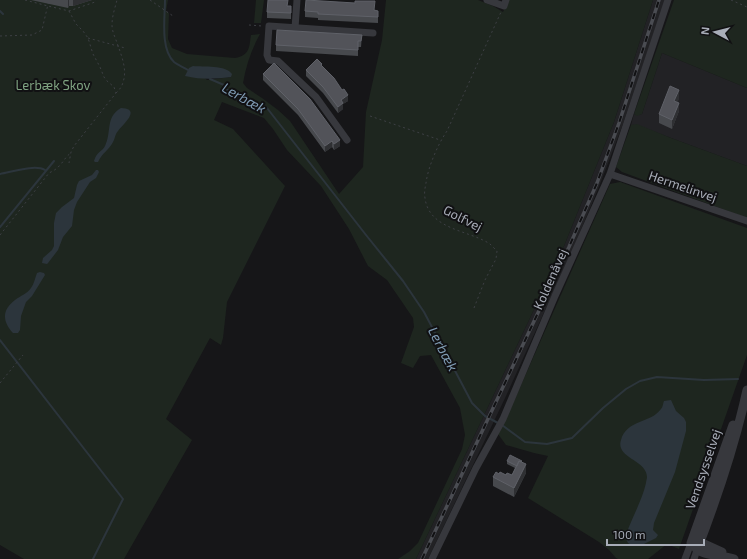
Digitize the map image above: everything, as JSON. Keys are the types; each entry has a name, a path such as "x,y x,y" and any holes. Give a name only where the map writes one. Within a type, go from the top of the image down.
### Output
{"street":[{"path":"295,28 297,0"},
{"path":"487,0 505,3"},
{"name":"Koldenåvej","path":"432,559 476,468 503,419 555,296 610,174 668,0"},
{"path":"347,140 316,97 278,61 269,60 267,55 269,26 373,33"},
{"name":"Hermelinvej","path":"610,174 747,221"},
{"name":"Vendsysselvej","path":"685,559 696,549 737,412 747,389"},
{"path":"696,549 729,558"}],"path":[{"path":"25,0 69,11 95,2 96,0"},
{"path":"0,36 32,35 42,30 49,0"},
{"path":"0,235 49,173 61,165 124,81 123,62 112,24 117,0"},
{"path":"150,0 173,16"},
{"path":"731,0 747,7"},
{"name":"Golfvej","path":"474,308 484,280 496,259 497,251 490,244 454,229 432,216 427,206 425,197 427,175 440,140 447,131 505,3"},
{"path":"69,11 76,24 88,38 93,54 104,77 114,87 116,93"},
{"path":"249,25 269,26"},
{"path":"88,38 125,48"},
{"path":"370,116 440,140"},
{"path":"69,163 71,152"},
{"path":"0,383 23,355"}],"shaded area":[{"path":"653,0 665,0 623,124 573,249 506,396 428,559 416,559 564,246 614,122"},
{"path":"662,53 747,88 747,166 637,125 631,125 634,114 642,114"},
{"path":"193,66 225,69 232,74 231,77 214,79 185,76 189,68"},
{"path":"121,108 127,109 131,114 117,132 110,147 101,156 98,162 95,162 94,161 97,155 104,148 107,141 111,120 116,112"},
{"path":"96,170 99,172 96,178 90,182 77,202 74,210 72,226 63,237 58,250 48,263 42,263 43,258 52,250 54,246 54,223 56,213 74,198 79,181 92,175"},
{"path":"37,273 44,273 45,275 32,296 26,302 21,316 20,330 18,333 13,333 9,329 5,320 6,312 15,300 30,290"},
{"path":"671,400 676,411 684,418 686,422 686,431 675,472 654,523 653,530 658,535 656,538 640,546 631,545 626,539 627,532 642,496 647,477 646,471 623,451 620,446 621,440 628,428 656,414 662,408 664,401"}],"green space":[{"name":"Lerbæk Skov","path":"0,0 168,0 166,11 169,13 168,39 172,48 187,54 235,58 240,57 248,50 251,35 260,34 249,58 243,83 247,88 278,110 290,121 339,194 363,167 366,112 382,40 386,0 478,0 503,12 509,0 653,0 614,122 564,246 416,559 398,559 410,551 418,543 462,449 465,435 460,408 431,355 420,356 413,368 401,363 414,327 413,318 387,280 368,266 349,229 321,186 287,150 264,118 222,102 214,120 233,129 285,186 227,302 221,345 210,338 166,419 192,440 124,559 24,559 0,545","holes":["193,67 231,77 207,80"]},
{"path":"256,0 264,0 261,23 254,23"},
{"path":"674,0 747,0 747,88 662,53 642,114 637,116 634,114"},
{"path":"637,124 747,166 747,218 622,172 616,167 631,125"},
{"path":"620,182 747,228 747,355 679,549 667,544 648,559 616,558 599,542 528,498 548,456 506,445 498,434 610,184"}],"building":[{"path":"268,0 288,0 287,6 291,6 291,13 267,12"},
{"path":"306,0 355,3 355,1 375,1 374,10 378,11 378,17 318,14 318,12 305,11"},
{"path":"277,30 362,35 361,41 358,41 358,50 276,45"},
{"path":"317,59 334,78 342,90 344,89 348,95 341,100 343,103 338,107 323,87 306,70"},
{"path":"274,63 310,99 340,140 334,144 332,141 325,146 298,109 263,74"},
{"path":"670,86 679,90 674,101 679,103 672,120 659,114"},
{"path":"510,455 522,461 519,461 517,466 507,461"},
{"path":"519,461 526,464 514,488 493,477 496,472 499,474 500,472 506,475 507,473 512,475"}],"waterway":[{"name":"Lerbæk","path":"165,0 164,32 167,49 174,62 188,70"},
{"path":"0,11 3,14"},
{"name":"Lerbæk","path":"210,79 224,85 226,90 232,90 267,108 403,281 424,312 472,403 485,416 498,423"},
{"path":"0,227 54,161"},
{"path":"0,174 30,168 41,168 45,170"},
{"path":"0,340 123,499 93,559"},
{"name":"Lerbæk","path":"502,425 525,442 547,444 572,438 603,408 626,389 640,381 657,377 704,380 738,379"}],"railway":[{"path":"422,559 569,247 597,183 619,123 659,0"}]}
